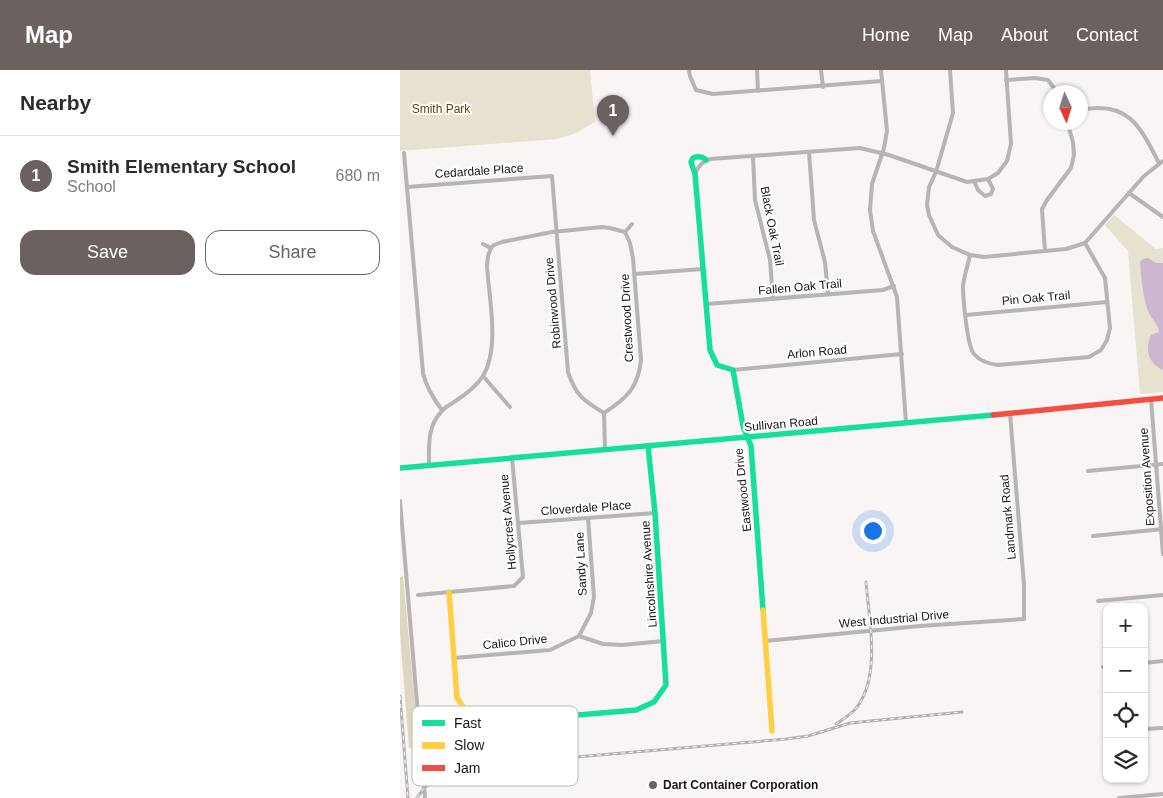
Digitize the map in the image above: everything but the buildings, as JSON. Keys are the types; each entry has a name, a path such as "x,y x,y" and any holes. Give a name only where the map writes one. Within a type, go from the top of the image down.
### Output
{"street":[{"path":"690,70 690,76 696,90 713,94 882,81"},
{"path":"757,70 758,91"},
{"path":"821,70 822,87"},
{"path":"881,70 887,131 872,184 870,210 873,231 897,297 906,423"},
{"path":"950,70 953,113 936,172 929,187 929,215 938,235 952,247 970,256 984,257 1066,249 1085,243 1144,176 1161,162 1135,122 1128,116 1106,107 1088,108"},
{"path":"733,370 721,368 713,362 710,350 695,174 691,162 693,158 703,157 706,160 860,148 882,153 968,182 988,179 998,173 1007,161 1011,144 1006,70"},
{"path":"1006,80 1035,78 1048,80 1052,85"},
{"path":"1045,251 1042,209 1071,168 1074,155 1069,130"},
{"path":"809,152 814,220 825,262 828,294"},
{"path":"404,153 422,373 428,390 442,410"},
{"name":"Black Oak Trail","path":"753,157 755,200 770,260 773,299"},
{"path":"695,174 698,167 706,160"},
{"name":"Cedardale Place","path":"406,187 552,176"},
{"name":"Robinwood Drive","path":"552,176 568,372 574,389 586,402 604,413"},
{"path":"974,181 978,190 985,196 991,194 992,189 988,179"},
{"path":"1129,193 1163,217"},
{"path":"430,465 430,434 432,424 442,410 472,389 483,376 490,358 492,339 487,266 491,248 502,242 557,232 602,228 624,232 632,224"},
{"name":"Crestwood Drive","path":"604,413 629,395 638,380 640,372 641,360 635,274 630,243 624,232"},
{"path":"970,256 963,285 968,342 973,353 988,364 1089,357 1101,350 1107,340 1110,328 1104,278 1085,243"},
{"path":"483,244 491,248"},
{"path":"635,274 703,269"},
{"name":"Fallen Oak Trail","path":"707,304 883,290 894,286"},
{"name":"Pin Oak Trail","path":"966,314 1107,302"},
{"name":"Arlon Road","path":"733,370 902,354"},
{"name":"Eastwood Drive","path":"733,370 742,428 750,446 772,731"},
{"path":"483,376 510,407"},
{"name":"Sullivan Road","path":"400,468 1163,398"},
{"name":"Exposition Avenue","path":"1151,399 1163,554"},
{"path":"604,413 605,450"},
{"name":"Landmark Road","path":"1010,413 1024,585 1024,619"},
{"name":"Lincolnshire Avenue","path":"578,715 636,710 649,707 658,699 666,685 655,513 648,446"},
{"name":"Hollycrest Avenue","path":"449,592 514,586 522,577 519,523 512,458"},
{"path":"1088,471 1163,464"},
{"path":"400,501 417,706"},
{"name":"Cloverdale Place","path":"519,523 655,513"},
{"name":"Sandy Lane","path":"579,636 592,613 594,596 588,518"},
{"path":"1093,536 1162,529"},
{"path":"418,595 449,592 454,658"},
{"path":"1098,601 1163,596"},
{"name":"West Industrial Drive","path":"765,640 1024,619"},
{"path":"579,636 603,644 622,645 664,642"},
{"name":"Calico Drive","path":"454,658 550,650 579,636"},
{"name":"Lincolnshire Avenue","path":"454,658 457,698 463,706"},
{"path":"1148,663 1163,661"},
{"path":"1148,729 1163,728"},
{"path":"1119,798 1163,794"}],"green space":[{"name":"Smith Park","path":"400,70 590,70 595,122 574,134 557,139 400,151"},
{"path":"1114,215 1156,249 1163,248 1163,392 1140,394 1128,251 1105,225"}],"shaded area":[{"path":"1148,258 1156,263 1163,263 1163,370 1154,364 1148,351 1151,335 1159,332 1148,311 1142,287 1140,262"},
{"path":"403,576 415,706 412,706 412,748 409,748 400,633 400,577"}],"railway":[{"path":"836,724 857,707 869,679 872,647 866,582"},
{"path":"400,696 408,798"},
{"path":"578,757 786,739 808,736 850,723 962,712"},
{"path":"417,798 426,786"}],"traffic: fast":[{"path":"706,160 697,157 693,158 691,162 695,174 710,350 717,365 733,370 743,426 751,446 763,610"},
{"path":"400,468 993,415"},
{"path":"578,715 636,710 654,702 666,685 655,513 648,446"}],"traffic: slow":[{"path":"449,592 457,698 463,706"},
{"path":"763,610 772,731"}],"traffic: jam":[{"path":"993,415 1163,398"}],"place":[{"name":"Smith Elementary School","path":"613,136"},
{"name":"Dart Container Corporation","path":"653,785"}]}
